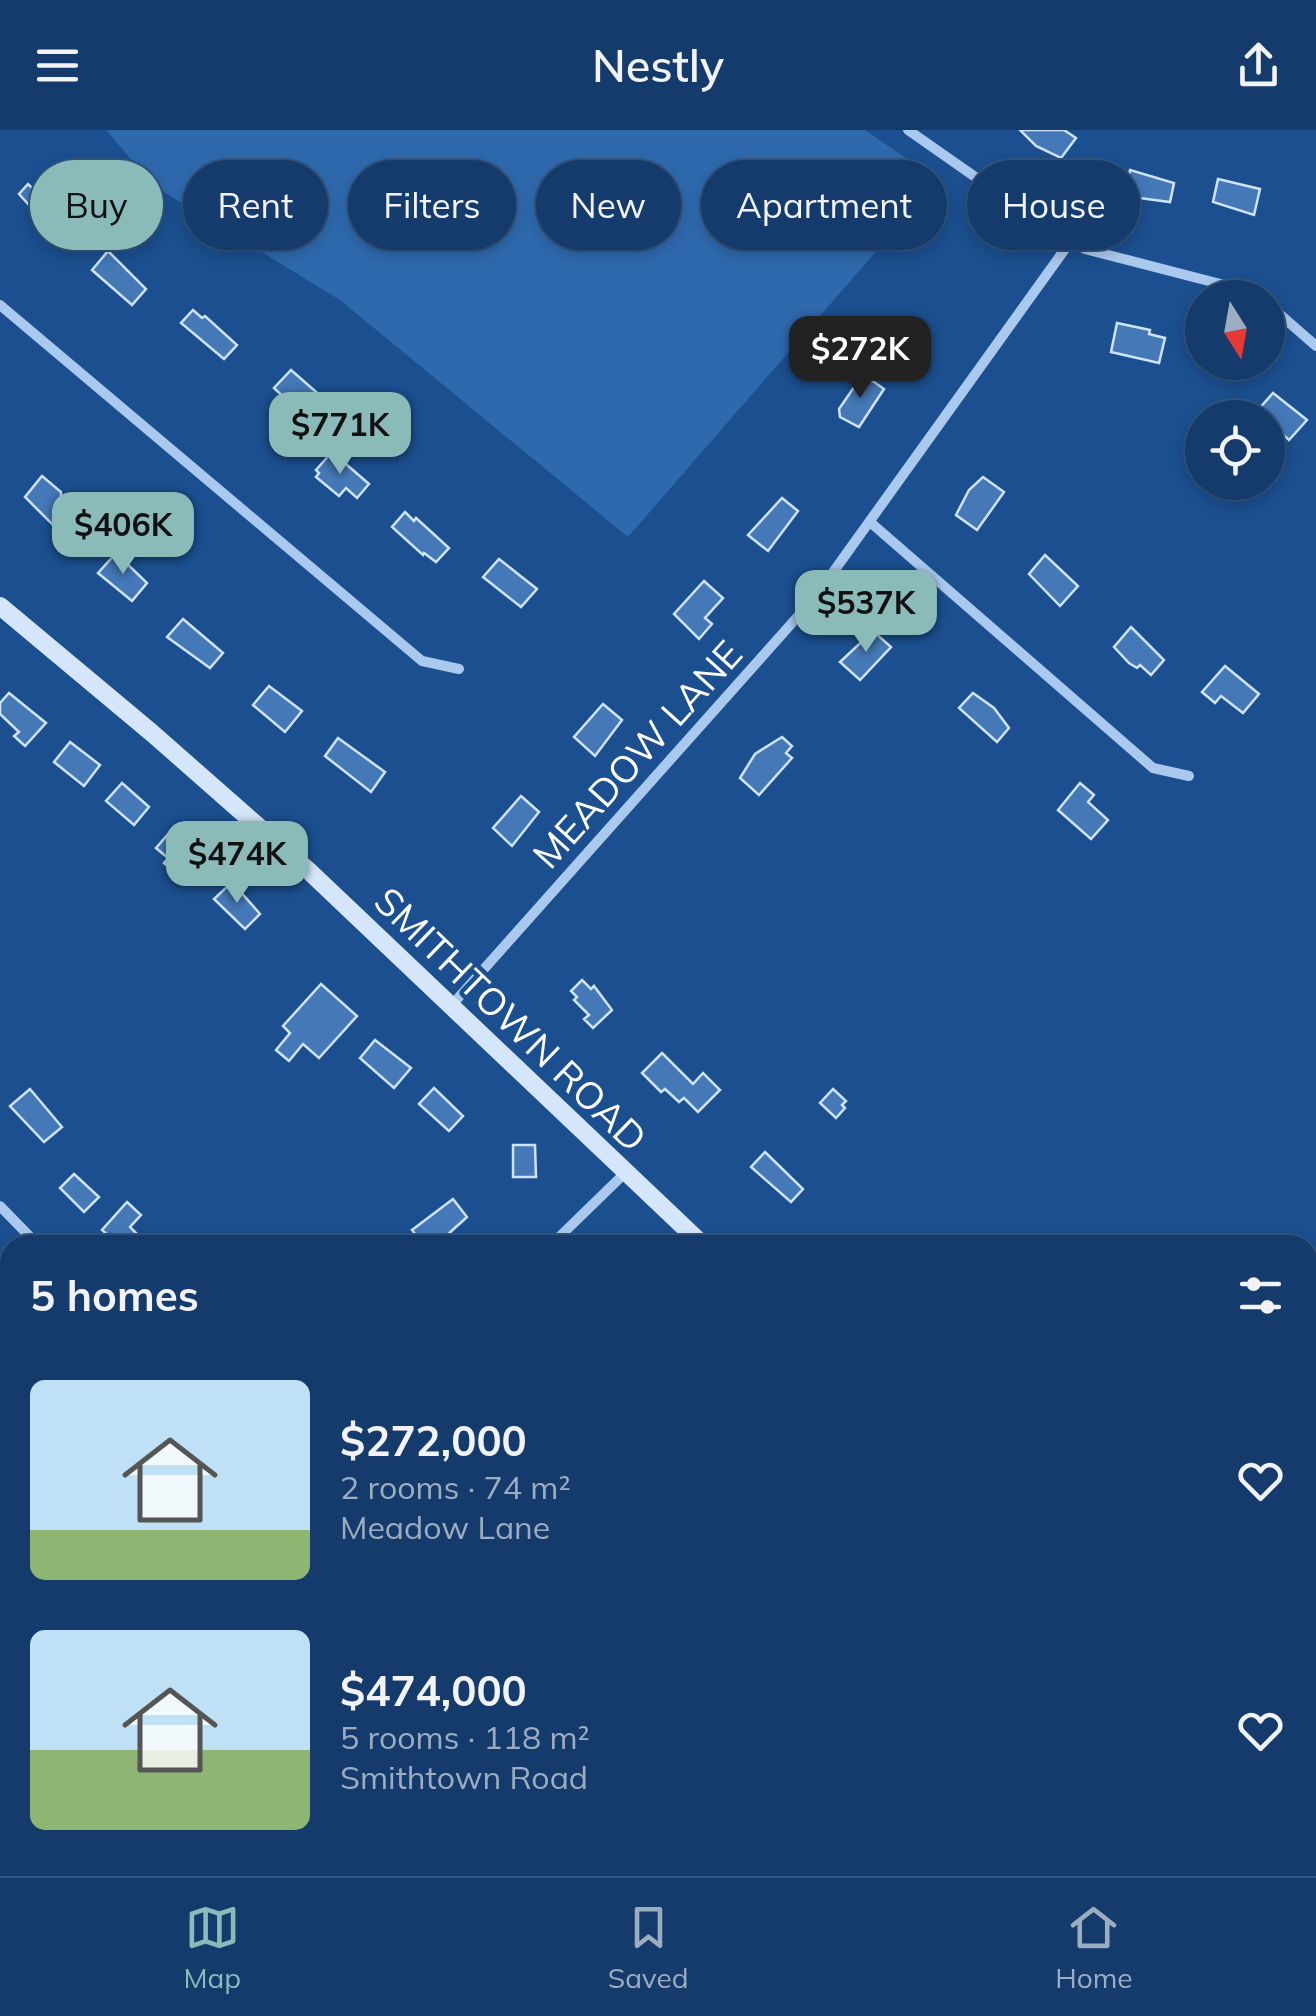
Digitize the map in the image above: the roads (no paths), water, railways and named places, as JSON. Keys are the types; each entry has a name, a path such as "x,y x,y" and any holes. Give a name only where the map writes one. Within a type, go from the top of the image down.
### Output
{"street":[{"path":"908,130 967,171"},
{"name":"MEADOW LANE","path":"450,1006 794,622 1064,250"},
{"path":"1090,250 1203,280"},
{"path":"0,305 422,661 459,669"},
{"path":"1285,319 1316,346"},
{"path":"870,522 1153,768 1188,776"},
{"name":"SMITHTOWN ROAD","path":"0,606 310,872 692,1235"},
{"path":"561,1235 626,1173"},
{"path":"0,1206 28,1235"}]}
